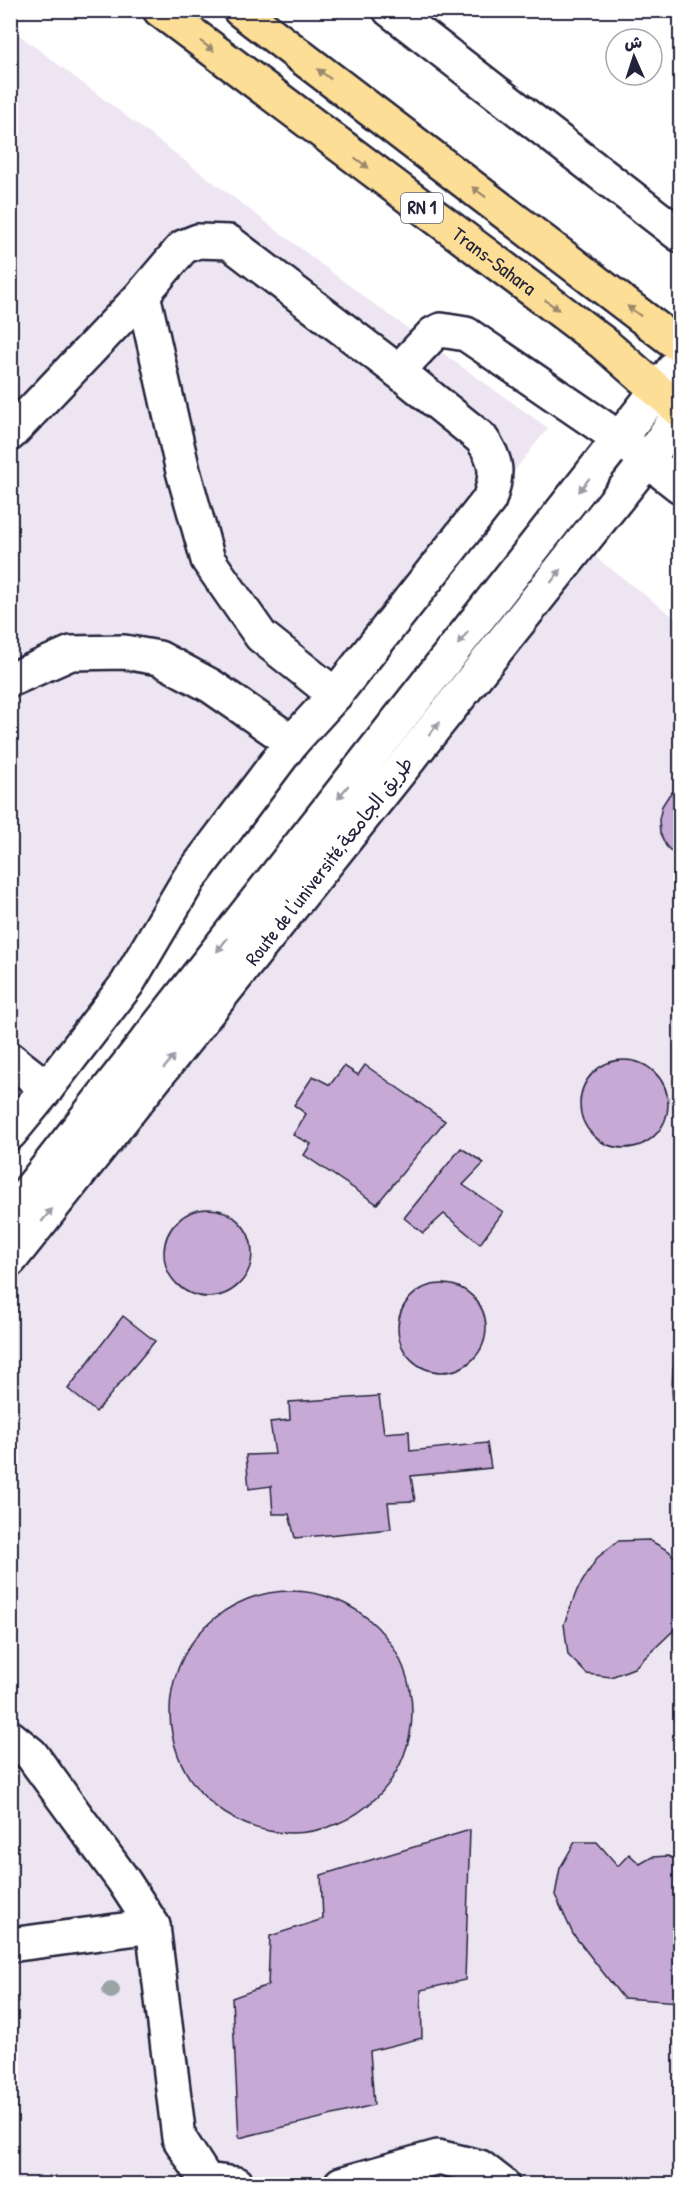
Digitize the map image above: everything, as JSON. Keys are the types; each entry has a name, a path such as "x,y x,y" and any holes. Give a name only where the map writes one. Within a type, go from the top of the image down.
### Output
{"main road":[{"name":"Trans-Sahara","path":"160,10 602,342 673,405"},
{"name":"RN 1","path":"240,11 681,346"}],"street":[{"path":"390,10 681,235"},
{"path":"10,434 143,294 183,247 198,241 229,242 398,371 481,438 491,452 496,481 489,500 335,695 292,742 189,879 127,984 10,1133"},
{"path":"143,294 183,471 208,560 261,636 335,695"},
{"path":"398,371 433,334 441,330 466,334 620,439 681,486"},
{"name":"Route de l'université,طريق الجامعة","path":"10,1260 647,461 673,405 681,361"},
{"name":"Route de l'université,طريق الجامعة","path":"10,1215 620,439 673,405"},
{"path":"10,680 70,653 124,652 159,658 211,686 292,742"},
{"path":"10,1059 47,1088"},
{"path":"10,1737 31,1754 123,1880 153,1926 179,2138 215,2183"},
{"path":"10,1945 153,1926"},
{"path":"341,2184 438,2157 480,2167 502,2184"}],"shaded area":[{"path":"10,28 375,305 548,428 11,1114"},
{"path":"564,533 680,622 680,2184 11,2184 10,1253"}],"building":[{"path":"680,785 680,860 666,846 660,833 659,820 662,806 669,795"},
{"path":"624,1060 641,1064 655,1073 664,1087 668,1104 664,1121 655,1135 641,1144 624,1148 607,1144 593,1135 584,1121 580,1104 584,1087 593,1073 607,1064"},
{"path":"365,1065 445,1121 377,1204 304,1155 311,1144 293,1135 306,1114 294,1105 313,1076 330,1085 344,1066 358,1075"},
{"path":"461,1148 484,1163 463,1185 503,1212 480,1244 444,1214 423,1233 404,1218"},
{"path":"208,1209 225,1213 239,1222 248,1236 252,1253 248,1270 239,1284 225,1293 208,1297 191,1293 177,1284 168,1270 164,1253 168,1236 177,1222 191,1213"},
{"path":"442,1284 459,1288 473,1297 482,1311 486,1328 482,1345 473,1359 459,1368 442,1372 425,1368 411,1359 402,1345 398,1328 402,1311 411,1297 425,1288"},
{"path":"123,1316 155,1341 96,1412 68,1389"},
{"path":"680,1343 680,1433 674,1412 672,1390 673,1368"},
{"path":"379,1396 384,1433 409,1431 410,1451 487,1443 491,1468 411,1476 415,1501 388,1502 391,1529 295,1538 289,1514 273,1514 271,1486 249,1489 246,1455 275,1454 270,1422 290,1420 289,1402"},
{"path":"649,1540 669,1551 680,1564 680,1619 675,1629 634,1668 611,1677 587,1674 568,1655 564,1624 577,1590 597,1558 618,1541"},
{"path":"279,1591 303,1591 326,1596 348,1605 377,1626 392,1645 403,1666 410,1688 412,1712 410,1736 403,1758 392,1779 377,1798 348,1819 326,1828 303,1833 279,1833 256,1828 234,1819 214,1806 197,1789 184,1769 175,1747 170,1724 170,1700 175,1677 184,1655 197,1635 214,1618 234,1605 256,1596"},
{"path":"470,1830 465,1980 421,1990 422,2038 370,2051 374,2105 239,2138 232,1998 268,1985 270,1936 323,1919 321,1875"},
{"path":"575,1842 597,1842 618,1866 629,1854 640,1864 652,1857 668,1856 680,1862 680,2002 623,1998 573,1934 555,1895 560,1868"}]}
